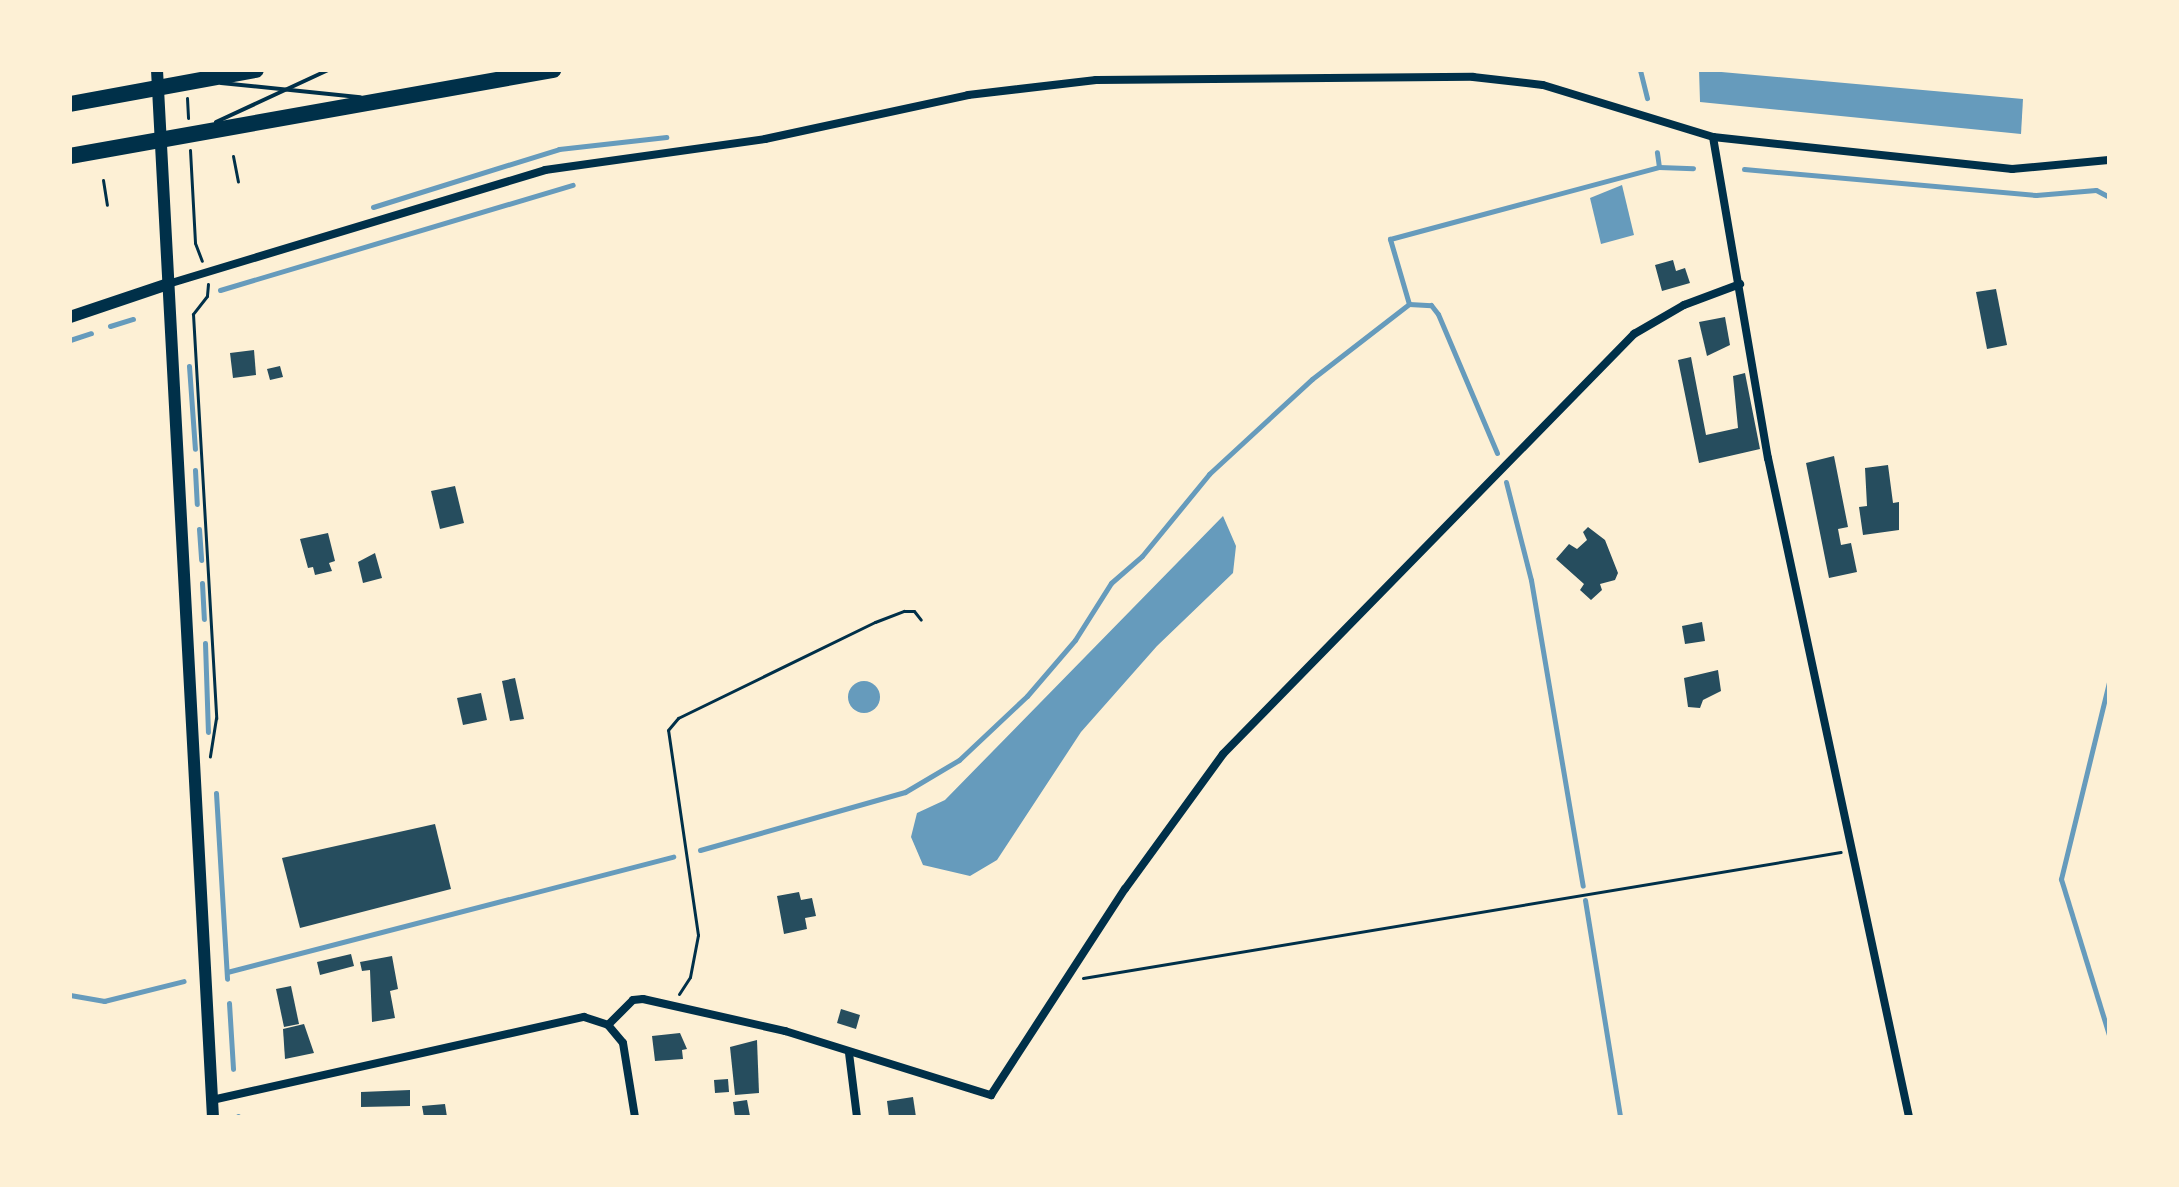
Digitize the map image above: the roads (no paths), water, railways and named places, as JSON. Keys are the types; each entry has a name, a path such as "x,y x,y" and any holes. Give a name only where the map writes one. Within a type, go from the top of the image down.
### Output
{"highway":[{"path":"70,104 256,70"},
{"path":"70,156 376,99 553,70"}],"main road":[{"path":"157,70 213,1117"},
{"path":"70,317 168,284"}],"street":[{"path":"168,284 545,170 765,139 968,95 1083,81 1473,77 1543,85 1713,137 2012,169 2109,160"},
{"path":"1713,137 1772,474 1855,850 1909,1117"},
{"path":"608,1025 638,998 759,1024 988,1097 1184,806 1247,729 1634,334 1684,305 1740,284"},
{"path":"212,1100 584,1017 608,1025 626,1055 635,1117"},
{"path":"849,1053 857,1117"}],"lane":[{"path":"194,132 328,70"},
{"path":"191,83 376,99"}],"water":[{"path":"1699,70 2023,99 2021,134 1700,102"},
{"path":"1622,185 1634,235 1601,244 1590,198"},
{"path":"1223,516 1236,546 1233,573 1157,646 1081,732 997,860 970,876 923,865 911,837 917,813 945,800"},
{"path":"864,681 876,685 880,697 876,709 864,713 852,709 848,697 852,685"}],"waterway":[{"path":"1640,70 1647,98"},
{"path":"373,207 559,149 666,137"},
{"path":"1409,304 1390,239 1659,167 1657,152"},
{"path":"1659,167 1693,168"},
{"path":"1744,169 2036,195 2096,190 2109,197"},
{"path":"220,290 573,185"},
{"path":"700,850 905,792 959,760 1027,696 1075,640 1111,583 1142,556 1209,474 1312,379 1409,304 1431,305 1438,314 1497,453"},
{"path":"110,326 133,319"},
{"path":"70,340 91,333"},
{"path":"189,366 195,449"},
{"path":"195,470 197,504"},
{"path":"1506,482 1531,580 1583,886"},
{"path":"199,529 201,560"},
{"path":"202,583 204,619"},
{"path":"205,643 208,732"},
{"path":"2109,682 2061,879 2109,1035"},
{"path":"216,793 227,979"},
{"path":"227,972 673,857"},
{"path":"1585,900 1620,1117"},
{"path":"70,995 104,1001 184,981"},
{"path":"229,1003 233,1069"}]}
